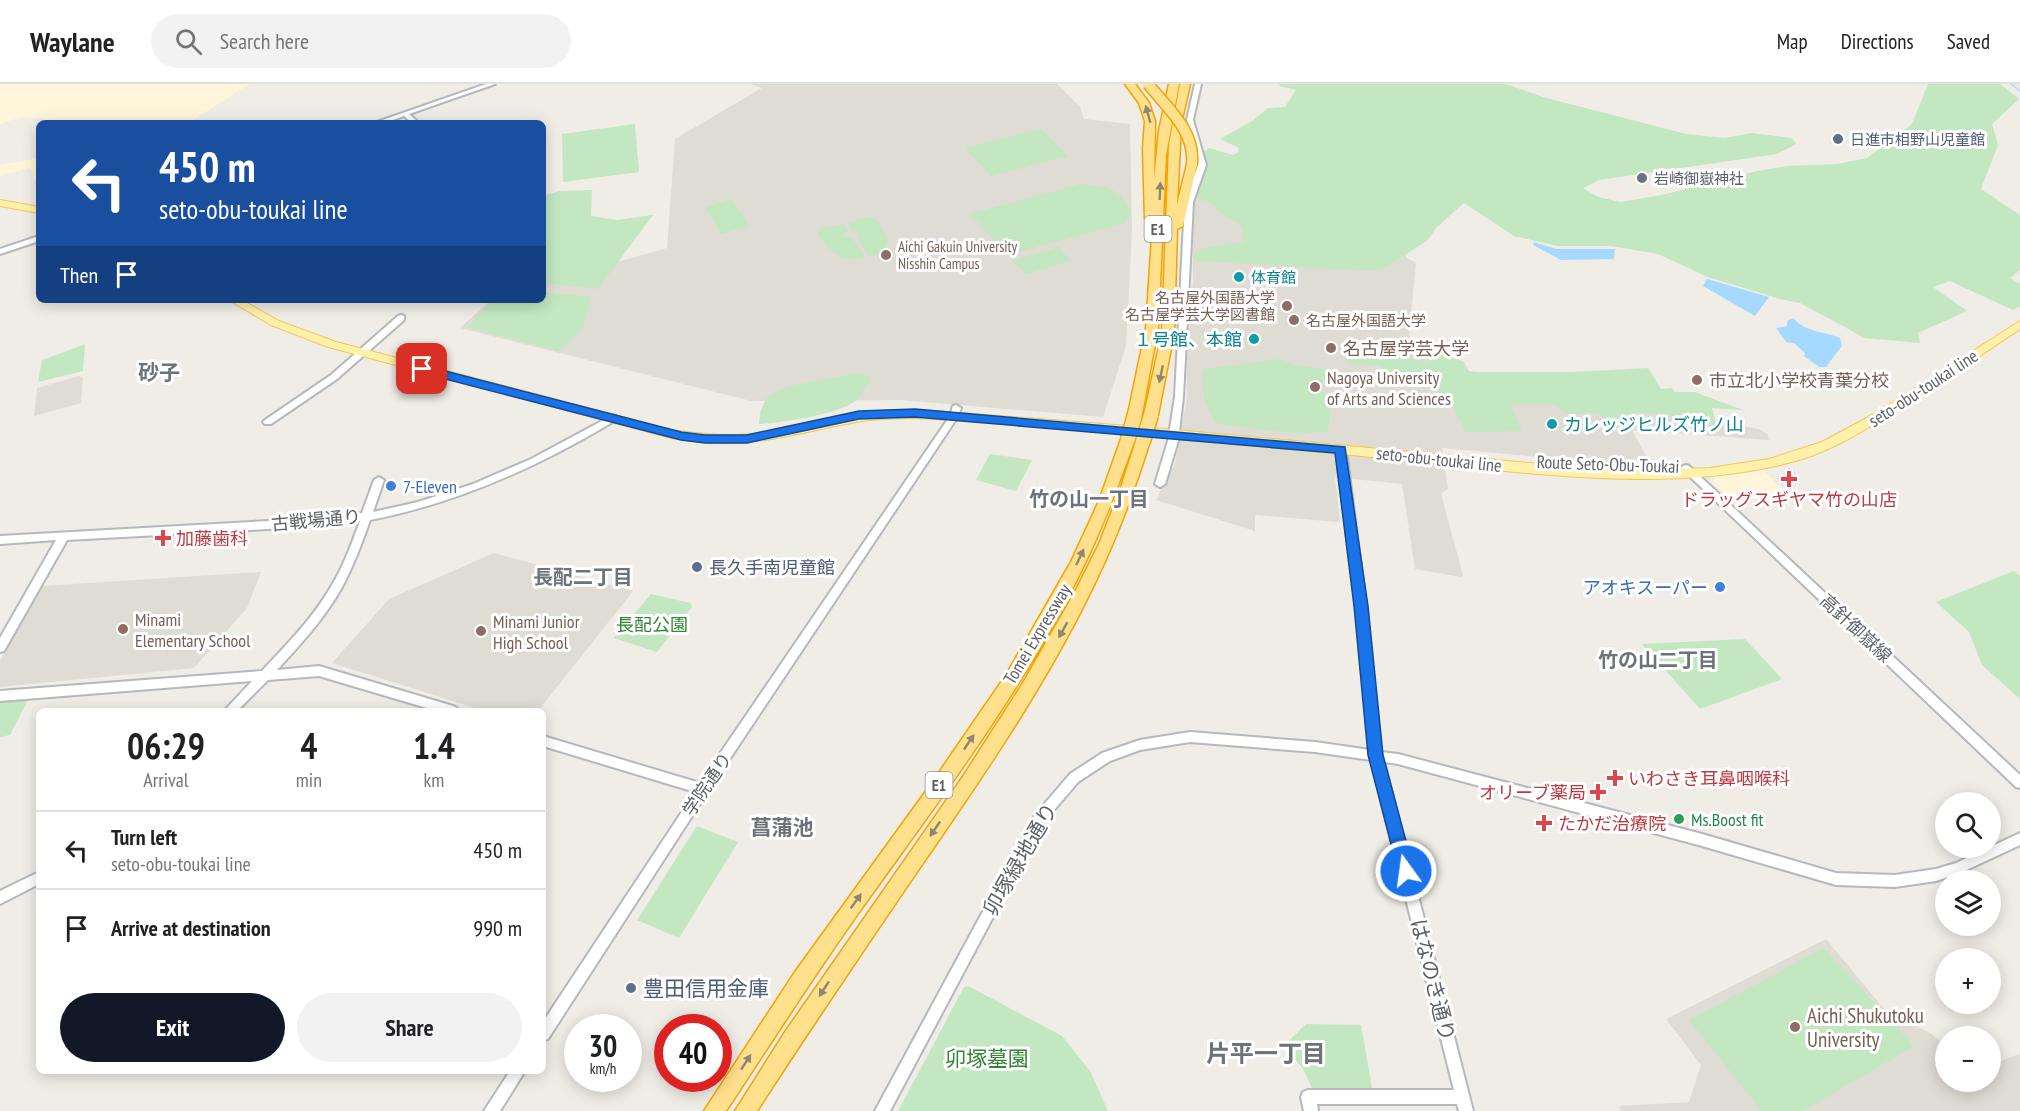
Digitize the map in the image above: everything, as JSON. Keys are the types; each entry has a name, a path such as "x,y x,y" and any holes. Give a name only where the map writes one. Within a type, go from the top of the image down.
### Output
{"highway":[{"path":"1130,84 1144,103 1150,127 1148,149 1150,247 1144,375"},
{"path":"1148,84 1191,138 1194,152 1177,235 1168,333"},
{"name":"Tomei Expressway","path":"745,1111 832,976 971,777 1053,647 1086,589 1110,536 1128,491 1136,440 1135,414 1144,375 1156,277 1164,134 1174,84"},
{"name":"Tomei Expressway","path":"714,1111 813,961 918,816 1040,632 1068,582 1111,488 1151,415 1168,333 1174,145 1185,84"}],"main road":[{"path":"0,197 36,203"},
{"path":"0,203 36,209"},
{"name":"seto-obu-toukai line","path":"238,303 250,311 297,333 681,436 737,440 859,415 955,412 1174,431 1341,450 1612,475 1758,465 1822,448 1854,433 2020,324"},
{"path":"252,303 295,325 363,350 708,434 752,432 864,409 888,407 955,412"},
{"name":"Route Seto-Obu-Toukai","path":"1174,431 1610,468 1689,471 1750,460 1814,443 1845,428 1884,404 2020,315"}],"street":[{"path":"386,120 492,84"},
{"path":"1160,484 1166,468 1179,397 1189,202 1202,165 1190,120 1198,84"},
{"path":"405,114 412,120"},
{"path":"0,252 36,239"},
{"path":"268,422 334,377 400,318"},
{"name":"学院通り","path":"546,1029 703,789 955,412"},
{"name":"古戦場通り","path":"0,540 303,522 365,517 393,512 470,487 534,460 613,418"},
{"name":"はなのき通り","path":"1341,450 1361,606 1376,755 1464,1104"},
{"name":"高針御嶽線","path":"1689,471 2020,783"},
{"path":"233,708 265,674 336,588 379,480"},
{"path":"0,648 64,536"},
{"path":"0,696 319,670 443,708"},
{"name":"卯塚緑地通り","path":"882,1111 1038,819 1074,778 1106,757 1153,741 1190,737 1315,747 1398,759 1702,840 1836,879 1895,881 1936,875 1958,868 2020,839"},
{"path":"546,742 703,789"},
{"path":"0,898 36,880"},
{"path":"491,1111 516,1074"},
{"path":"1311,1111 1308,1097 1464,1104"}],"shaded area":[{"path":"0,84 249,84 194,120 44,120 21,117 0,124"},
{"name":"Aichi Gakuin University Nisshin Campus","path":"750,84 1057,84 1080,107 1084,119 1130,124 1132,231 1126,346 1103,417 900,400 751,401 460,328 488,303 546,303 546,275 617,262 667,248 675,139 762,88"},
{"path":"36,159 36,183 30,168 0,176 0,165"},
{"name":"Nagoya University of Arts and Sciences","path":"1220,185 1333,190 1410,260 1416,262 1409,335 1427,348 1425,357 1433,376 1552,401 1681,414 1759,429 1767,434 1769,440 1632,430 1650,463 1628,464 1571,460 1565,455 1549,458 1442,448 1448,489 1441,494 1463,575 1461,577 1415,569 1402,484 1335,477 1340,520 1338,522 1255,515 1255,531 1156,500 1171,468 1174,468 1187,397 1186,349 1193,281 1192,214 1195,200"},
{"path":"79,376 83,377 81,403 34,416 37,388"},
{"path":"1763,470 1786,493 1736,503 1713,483 1715,477"},
{"name":"Minami Junior High School","path":"494,553 633,591 540,708 475,708 332,663 389,599"},
{"name":"Minami Elementary School","path":"261,572 247,608 194,668 0,687 0,661 42,586"},
{"name":"Aichi Shukutoku University","path":"1826,939 1885,1010 1935,1037 1935,1092 2001,1092 2001,1061 2020,1054 2020,1111 1621,1111 1619,1106 1689,1102 1701,1065 1666,1019"}],"green space":[{"path":"1279,84 1506,84 1543,97 1686,134 1725,138 1752,133 1792,138 1796,144 1777,154 1599,180 1583,188 1598,197 1621,202 1662,195 1757,171 1787,166 1837,164 1867,158 1912,124 1928,84 2000,84 2019,99 1992,124 1998,145 1981,189 2020,215 2020,270 2010,278 2020,284 2020,306 2013,310 1950,281 1933,287 1967,311 1918,333 1920,343 1865,338 1800,303 1708,277 1658,254 1611,246 1558,246 1514,236 1464,203 1436,228 1428,240 1386,267 1371,271 1196,261 1193,258 1202,248 1244,242 1243,227 1219,212 1212,203 1196,198 1206,167 1203,152 1209,148 1233,155 1238,152 1239,148 1220,139 1252,121 1268,108 1285,107 1296,90"},
{"path":"635,124 639,172 563,182 562,134"},
{"path":"1041,129 1068,156 991,176 965,148"},
{"path":"1080,184 1111,189 1122,197 1131,212 1125,223 1008,255 970,214"},
{"path":"592,190 591,216 617,220 653,215 598,289 546,283 546,195 560,191"},
{"path":"732,199 749,226 721,234 705,207"},
{"path":"867,217 876,219 886,234 888,243 883,251 870,257 857,238 860,232 851,230 847,223"},
{"path":"843,224 848,231 844,233 844,237 853,239 865,258 849,259 837,255 817,233 822,228"},
{"path":"1059,247 1071,261 1026,274 1012,261"},
{"path":"546,292 591,297 583,327 559,351 467,327 490,303 546,303"},
{"path":"1357,342 1392,355 1419,360 1427,364 1426,357 1440,353 1464,362 1469,371 1476,372 1571,372 1648,368 1661,389 1672,388 1675,392 1695,392 1743,410 1712,408 1716,423 1708,425 1703,419 1636,412 1638,422 1635,425 1610,429 1600,413 1569,414 1552,404 1510,404 1522,431 1466,432 1449,399 1441,399 1435,381 1396,381 1383,368 1351,364 1345,358 1342,347 1346,343"},
{"path":"85,345 83,371 38,382 42,360"},
{"path":"1280,359 1298,366 1328,369 1327,376 1318,386 1319,390 1332,398 1328,431 1310,433 1271,431 1215,423 1204,397 1203,371 1205,369"},
{"path":"859,373 871,378 857,399 847,406 809,417 759,424 760,413 766,398 789,386"},
{"path":"990,454 1032,460 1016,491 976,480"},
{"path":"2014,571 2020,576 2020,699 1982,665 1969,632 1936,602"},
{"name":"長配公園","path":"651,594 690,603 692,607 657,652 614,638"},
{"path":"1745,639 1782,679 1700,709 1642,644"},
{"path":"29,698 10,735 0,737 0,699"},
{"path":"697,826 738,842 679,938 637,920"},
{"path":"1824,948 1914,1046 1803,1111 1762,1111 1689,1020"},
{"name":"卯塚墓園","path":"968,986 1062,1036 1090,1071 1108,1111 898,1111 964,987"},
{"path":"1306,1024 1361,1025 1372,1088 1313,1090 1303,1069 1284,1046"}],"water":[{"path":"1534,242 1556,249 1615,249 1614,259 1561,260 1533,245"},
{"path":"1707,279 1769,297 1755,316 1703,286"},
{"path":"1793,318 1810,329 1840,338 1842,346 1826,367 1819,367 1804,356 1805,353 1794,343 1786,342 1776,328 1787,326 1787,321"}],"waterway":[{"path":"2011,84 2020,91"}],"place":[{"name":"日進市相野山児童館","path":"1838,139"},
{"name":"岩崎御嶽神社","path":"1642,178"},
{"name":"Aichi Gakuin University Nisshin Campus","path":"886,255"},
{"name":"体育館","path":"1239,277"},
{"name":"名古屋外国語大学 名古屋学芸大学図書館","path":"1287,306"},
{"name":"名古屋外国語大学","path":"1294,320"},
{"name":"１号館、本館","path":"1254,339"},
{"name":"名古屋学芸大学","path":"1331,348"},
{"name":"市立北小学校青葉分校","path":"1697,380"},
{"name":"Nagoya University of Arts and Sciences","path":"1315,387"},
{"name":"カレッジヒルズ竹ノ山","path":"1552,424"},
{"name":"ドラッグスギヤマ竹の山店","path":"1789,479"},
{"name":"7-Eleven","path":"391,486"},
{"name":"加藤歯科","path":"163,538"},
{"name":"長久手南児童館","path":"697,567"},
{"name":"アオキスーパー","path":"1720,587"},
{"name":"Minami Elementary School","path":"123,629"},
{"name":"Minami Junior High School","path":"481,631"},
{"name":"いわさき耳鼻咽喉科","path":"1615,778"},
{"name":"オリーブ薬局","path":"1598,792"},
{"name":"Ms.Boost fit","path":"1679,819"},
{"name":"たかだ治療院","path":"1544,823"},
{"name":"豊田信用金庫","path":"631,988"},
{"name":"Aichi Shukutoku University","path":"1795,1027"}],"district":[{"name":"砂子","path":"159,372"},
{"name":"竹の山一丁目","path":"1089,499"},
{"name":"長配二丁目","path":"583,577"},
{"name":"竹の山二丁目","path":"1658,660"},
{"name":"菖蒲池","path":"782,827"},
{"name":"片平一丁目","path":"1266,1053"}],"route":[{"path":"422,369 681,436 705,439 747,439 859,415 915,413 1190,435 1341,450 1361,606 1373,739 1406,871"}]}
